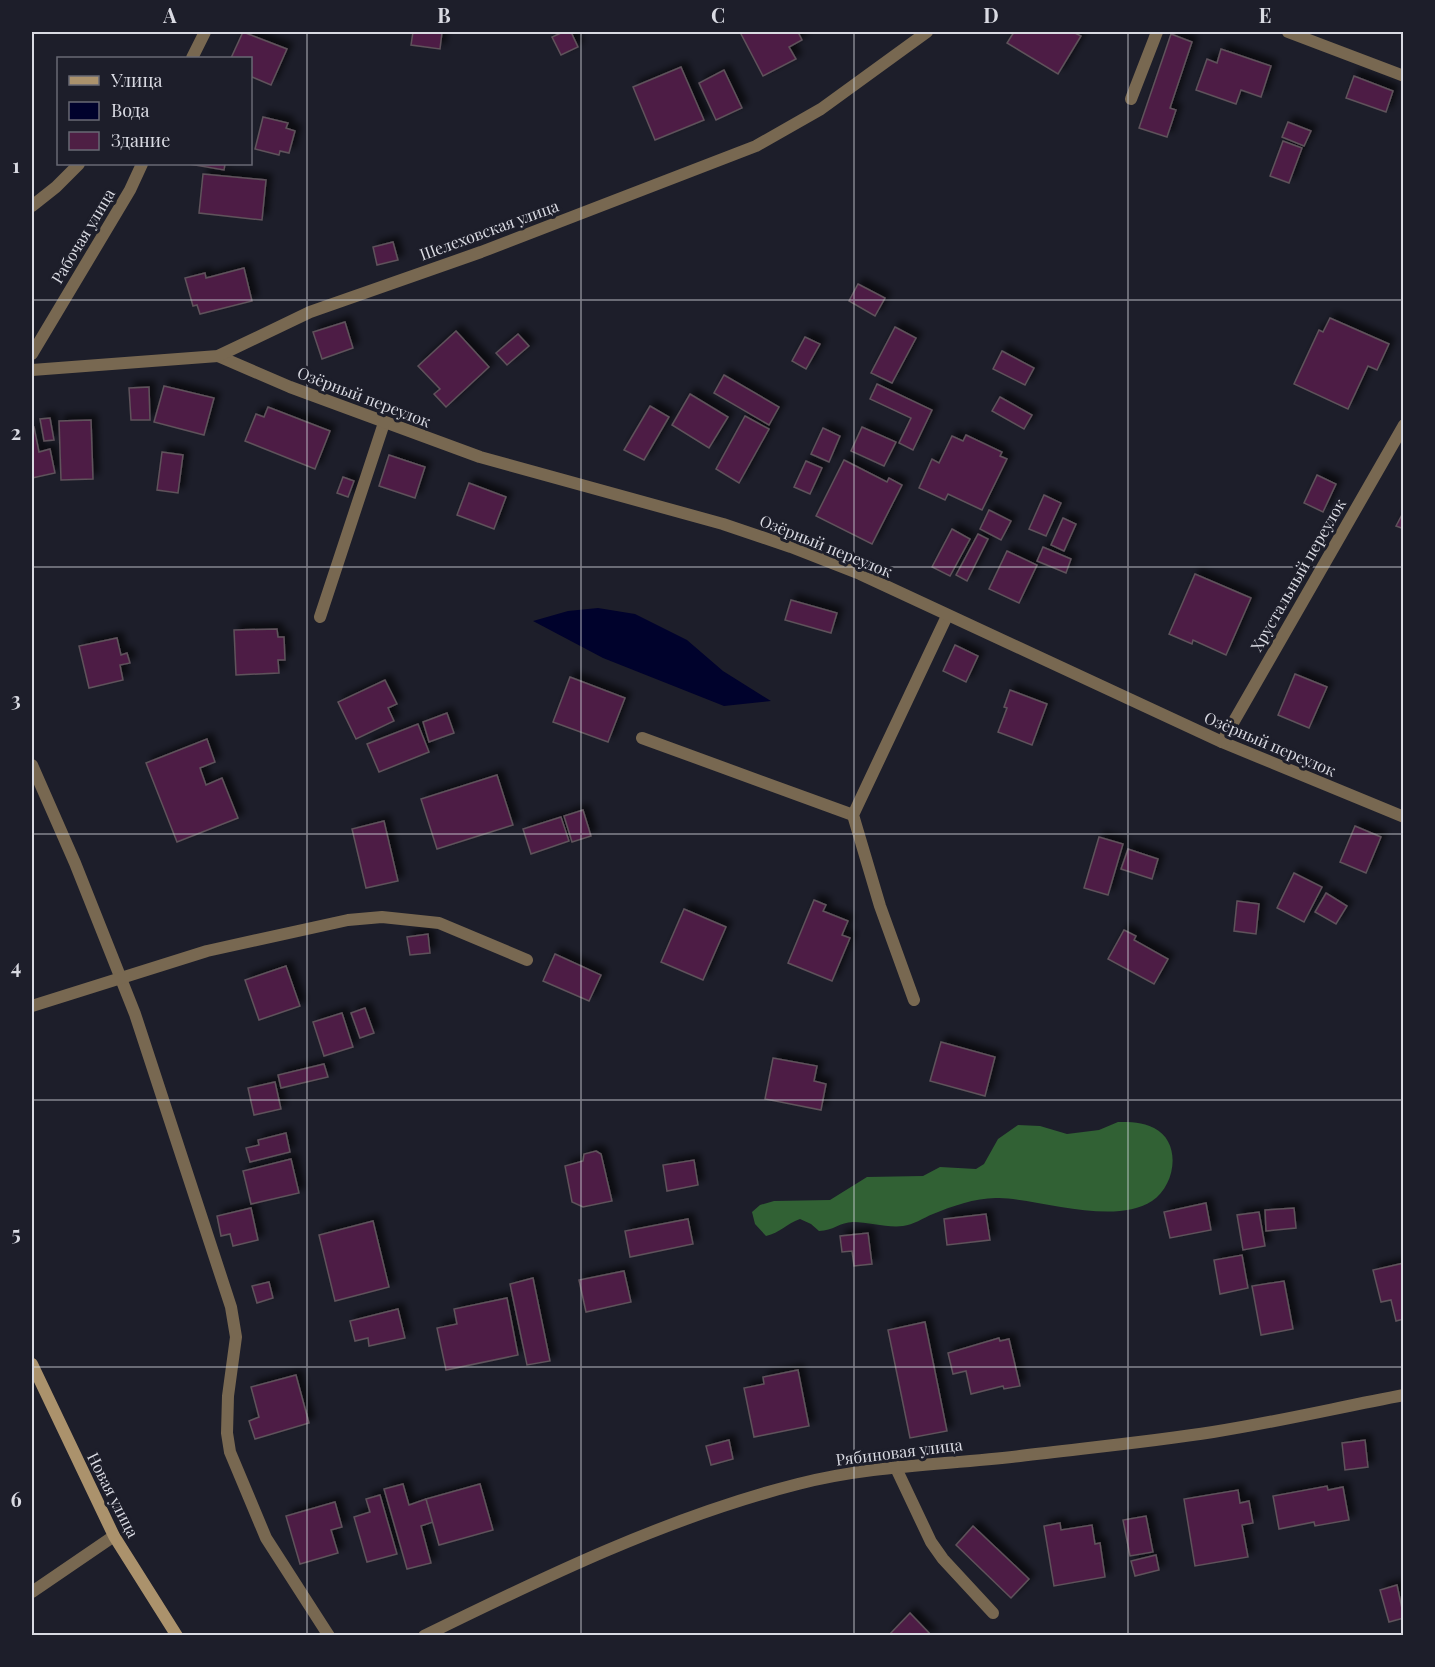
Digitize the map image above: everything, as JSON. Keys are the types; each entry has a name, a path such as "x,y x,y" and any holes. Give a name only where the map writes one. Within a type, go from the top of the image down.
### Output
{"main road":[{"name":"Новая улица","path":"32,1364 54,1416 114,1536 177,1635"}],"street":[{"path":"192,57 205,32"},
{"name":"Шелеховская улица","path":"32,370 218,356 310,312 481,252 756,146 821,109 927,32"},
{"path":"1131,99 1157,32"},
{"path":"1288,32 1404,76"},
{"path":"32,206 78,165"},
{"name":"Рабочая улица","path":"32,354 130,190 142,165"},
{"name":"Озёрный переулок","path":"218,356 290,387 480,457 757,535 860,574 1222,742 1404,817"},
{"path":"320,617 384,423"},
{"name":"Хрустальный переулок","path":"1222,742 1404,425"},
{"path":"914,1000 880,906 853,815 947,616"},
{"path":"642,738 853,815"},
{"path":"32,765 75,863 121,978 231,1306 236,1337 228,1396 227,1432 230,1452 266,1538 329,1635"},
{"path":"32,1006 207,951 281,933 382,916 439,923 527,960"},
{"name":"Рябиновая улица","path":"424,1635 544,1577 706,1512 796,1484 895,1466 988,1460 1200,1434 1404,1395"},
{"path":"895,1466 931,1542 943,1559 993,1613"},
{"path":"32,1592 114,1536"}],"green space":[{"path":"1118,1122 1141,1123 1154,1128 1163,1134 1172,1153 1171,1175 1166,1185 1152,1201 1136,1208 1098,1211 1016,1199 991,1198 957,1205 903,1226 853,1222 819,1231 800,1219 766,1236 755,1224 752,1212 760,1205 774,1201 830,1200 867,1177 923,1176 940,1167 976,1169 984,1164 998,1139 1018,1125 1040,1126 1067,1134 1099,1130"}],"water":[{"path":"598,608 635,614 687,640 723,671 771,701 724,706 603,658 533,621 568,611"}],"building":[{"path":"243,32 287,49 271,85 252,77 252,57 231,57"},
{"path":"413,32 442,32 440,49 411,45"},
{"path":"563,32 571,32 578,47 561,55 552,37"},
{"path":"740,32 798,32 802,40 789,47 796,59 763,76"},
{"path":"1014,32 1073,32 1081,36 1058,74 1007,43"},
{"path":"1171,34 1192,42 1170,108 1176,110 1167,137 1139,128"},
{"path":"1221,49 1271,66 1261,97 1241,90 1236,104 1196,90 1207,59 1217,63"},
{"path":"681,67 704,120 655,140 633,87"},
{"path":"724,70 742,108 716,120 699,83"},
{"path":"1354,76 1393,91 1386,112 1346,98"},
{"path":"263,117 288,123 286,128 295,131 289,153 280,151 279,155 255,149"},
{"path":"1288,122 1311,131 1304,146 1282,137"},
{"path":"1283,141 1302,148 1289,183 1270,176"},
{"path":"195,165 225,165 224,170"},
{"path":"203,174 266,180 262,220 199,213"},
{"path":"393,242 398,260 377,265 373,247"},
{"path":"244,268 252,301 200,314 197,305 193,306 185,278 205,273 206,278"},
{"path":"858,284 885,298 875,316 849,301"},
{"path":"1330,318 1389,344 1377,370 1368,366 1348,409 1294,384 1319,330 1323,332"},
{"path":"345,322 353,348 322,359 313,332"},
{"path":"895,327 916,338 892,383 871,373"},
{"path":"456,331 489,367 446,407 434,394 440,389 418,366"},
{"path":"518,334 529,346 507,365 496,353"},
{"path":"805,337 820,344 806,369 792,361"},
{"path":"1002,351 1034,368 1025,385 993,369"},
{"path":"724,375 779,407 769,425 714,393"},
{"path":"877,384 932,410 913,450 899,443 911,418 870,399"},
{"path":"164,386 214,398 204,435 154,422"},
{"path":"149,387 150,420 131,420 129,388"},
{"path":"690,394 728,417 709,448 672,425"},
{"path":"1000,397 1032,415 1024,429 992,411"},
{"path":"650,406 669,417 644,460 624,450"},
{"path":"268,407 330,431 315,469 245,441 256,414 264,417"},
{"path":"745,416 769,429 739,483 716,469"},
{"path":"50,418 54,440 44,441 40,419"},
{"path":"91,420 93,479 61,480 59,421"},
{"path":"34,427 39,452 50,449 55,473 32,478 32,428"},
{"path":"862,427 896,442 884,466 851,451"},
{"path":"823,428 840,436 829,462 811,454"},
{"path":"966,435 1002,452 1000,456 1007,459 982,510 948,494 945,500 919,488 932,459 939,463 952,436 963,441"},
{"path":"162,452 183,455 178,493 157,490"},
{"path":"389,455 425,467 415,498 379,486"},
{"path":"844,460 887,482 889,478 902,485 872,544 816,516"},
{"path":"806,461 822,468 810,494 794,487"},
{"path":"1317,475 1336,484 1323,512 1304,503"},
{"path":"343,477 354,481 348,497 337,493"},
{"path":"469,483 506,497 494,529 457,515"},
{"path":"1044,495 1061,503 1046,536 1029,529"},
{"path":"989,510 1011,521 1001,540 980,529"},
{"path":"1404,511 1404,529 1396,526"},
{"path":"1063,518 1076,524 1064,551 1051,545"},
{"path":"952,529 970,539 950,576 932,567"},
{"path":"978,534 988,539 967,581 956,575"},
{"path":"1043,547 1071,559 1066,573 1037,561"},
{"path":"1007,551 1037,565 1019,603 989,589"},
{"path":"1195,574 1251,598 1226,655 1193,640 1192,644 1169,634"},
{"path":"791,600 837,613 831,633 785,620"},
{"path":"277,629 278,637 284,637 285,660 278,660 279,673 236,675 234,630"},
{"path":"117,638 121,655 127,653 130,663 120,665 123,680 89,688 79,646"},
{"path":"955,645 978,656 966,682 943,671"},
{"path":"1295,674 1327,687 1309,728 1278,715"},
{"path":"570,677 625,698 608,742 553,722"},
{"path":"385,680 397,704 388,708 394,721 356,739 338,702"},
{"path":"1010,690 1047,704 1032,745 998,732 1007,708 1004,707"},
{"path":"447,713 454,733 429,742 423,722"},
{"path":"418,724 429,752 379,772 367,744"},
{"path":"207,739 215,762 200,768 206,785 222,778 238,818 177,842 146,763"},
{"path":"497,775 513,825 437,849 421,799"},
{"path":"583,810 591,836 572,842 564,816"},
{"path":"561,817 569,841 531,854 523,829"},
{"path":"384,821 398,881 366,888 352,829"},
{"path":"1355,826 1381,837 1366,873 1340,862"},
{"path":"1099,837 1123,844 1108,895 1084,888"},
{"path":"1128,849 1158,859 1152,879 1121,869"},
{"path":"1294,873 1322,887 1304,922 1277,908"},
{"path":"1326,893 1347,906 1336,924 1315,912"},
{"path":"814,900 826,905 823,911 848,921 842,935 850,938 832,981 788,963"},
{"path":"1237,901 1259,904 1256,934 1234,931"},
{"path":"684,909 726,927 703,980 661,962"},
{"path":"1124,930 1136,936 1134,940 1168,959 1154,984 1108,959"},
{"path":"428,934 430,953 410,955 407,937"},
{"path":"555,954 601,975 589,1001 543,981"},
{"path":"286,966 300,1006 259,1020 245,980"},
{"path":"365,1008 374,1033 360,1038 351,1013"},
{"path":"342,1013 353,1047 324,1056 313,1022"},
{"path":"941,1042 995,1057 985,1096 930,1081"},
{"path":"773,1058 817,1066 814,1081 826,1084 821,1110 765,1099"},
{"path":"324,1064 328,1077 281,1088 278,1075"},
{"path":"275,1082 281,1109 254,1115 248,1088"},
{"path":"286,1133 290,1152 250,1162 246,1148 259,1145 258,1140"},
{"path":"596,1151 601,1154 612,1201 583,1207 572,1202 565,1166 583,1161 584,1154"},
{"path":"291,1159 299,1193 251,1204 243,1171"},
{"path":"694,1160 698,1185 667,1191 663,1165"},
{"path":"1206,1203 1211,1230 1170,1238 1164,1212"},
{"path":"251,1208 258,1240 233,1246 230,1234 221,1236 217,1216"},
{"path":"1294,1208 1296,1228 1266,1231 1265,1210"},
{"path":"1259,1212 1265,1246 1243,1250 1237,1215"},
{"path":"986,1214 990,1240 947,1245 944,1219"},
{"path":"688,1219 693,1244 630,1257 625,1231"},
{"path":"373,1221 389,1287 335,1301 319,1235"},
{"path":"868,1233 872,1264 854,1266 852,1251 842,1252 840,1236"},
{"path":"1242,1255 1248,1288 1220,1294 1214,1260"},
{"path":"1404,1263 1404,1319 1396,1321 1391,1300 1381,1302 1373,1270"},
{"path":"624,1271 631,1302 586,1312 579,1280"},
{"path":"533,1278 550,1361 527,1365 510,1284"},
{"path":"1284,1281 1293,1329 1261,1335 1252,1286"},
{"path":"269,1282 273,1298 257,1303 252,1286"},
{"path":"507,1298 518,1355 446,1370 437,1328 457,1324 454,1309"},
{"path":"398,1309 405,1338 369,1346 368,1338 355,1341 350,1321"},
{"path":"925,1322 947,1431 910,1438 888,1330"},
{"path":"999,1338 1000,1341 1009,1339 1020,1386 1004,1389 1003,1386 971,1394 966,1371 953,1374 948,1353"},
{"path":"798,1370 809,1426 754,1437 744,1388 764,1384 763,1377"},
{"path":"296,1375 309,1423 255,1439 249,1421 259,1417 251,1387"},
{"path":"729,1440 733,1459 711,1465 706,1446"},
{"path":"1365,1440 1368,1467 1345,1470 1342,1443"},
{"path":"403,1484 409,1505 426,1499 433,1522 421,1526 431,1563 407,1569 384,1489"},
{"path":"480,1484 493,1530 439,1545 426,1499"},
{"path":"1327,1486 1328,1490 1343,1487 1349,1520 1315,1526 1314,1522 1279,1529 1273,1496"},
{"path":"1238,1490 1240,1503 1249,1501 1253,1523 1242,1525 1248,1557 1195,1566 1184,1499"},
{"path":"380,1495 397,1554 367,1562 354,1517 370,1512 366,1499"},
{"path":"335,1502 342,1527 331,1530 338,1553 300,1564 286,1516"},
{"path":"1146,1516 1153,1552 1130,1556 1123,1520"},
{"path":"1060,1523 1061,1530 1092,1525 1095,1544 1100,1543 1105,1577 1054,1586 1044,1526"},
{"path":"973,1526 1029,1579 1011,1598 956,1545"},
{"path":"1156,1555 1159,1570 1135,1576 1131,1561"},
{"path":"1397,1585 1404,1618 1389,1622 1380,1590"},
{"path":"910,1613 932,1636 888,1636"}]}
